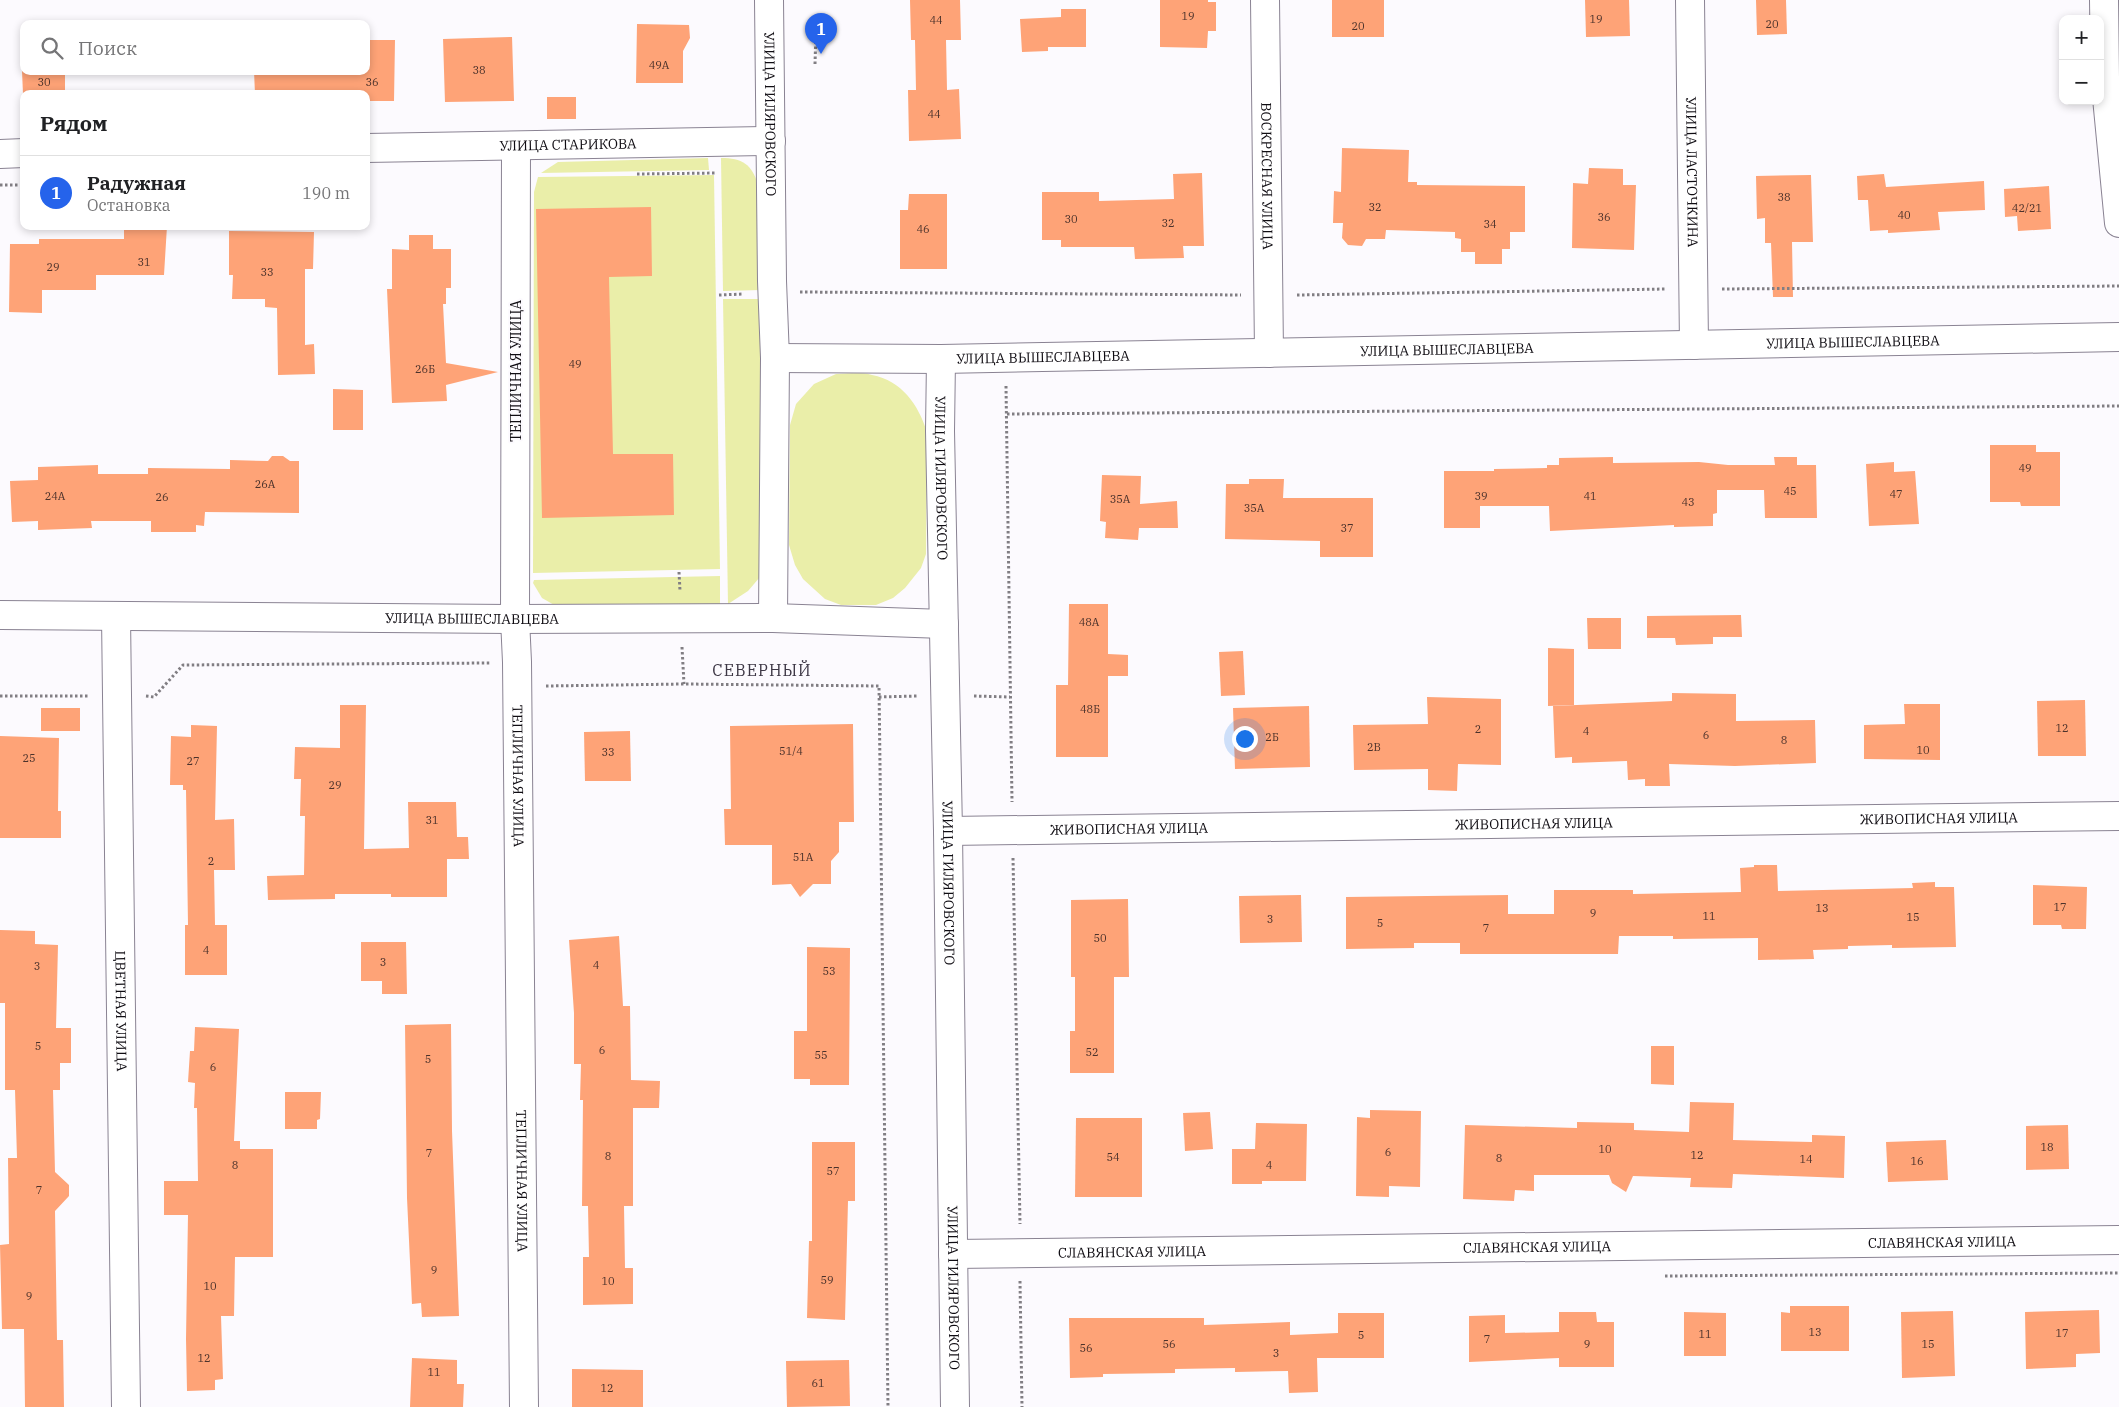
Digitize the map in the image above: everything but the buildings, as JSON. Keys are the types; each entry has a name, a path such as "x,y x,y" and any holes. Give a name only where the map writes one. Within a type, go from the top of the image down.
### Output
{"street":[{"name":"УЛИЦА ГИЛЯРОВСКОГО","path":"769,0 772,292 775,358 773,618"},
{"name":"ВОСКРЕСНАЯ УЛИЦА","path":"1265,0 1269,353"},
{"name":"УЛИЦА ЛАСТОЧКИНА","path":"1690,0 1694,345"},
{"path":"2104,0 2105,77 2119,223"},
{"name":"УЛИЦА СТАРИКОВА","path":"370,148 771,141"},
{"name":"ТЕПЛИЧНАЯ УЛИЦА","path":"516,146 515,619 517,662 524,1407"},
{"path":"0,154 20,153"},
{"name":"УЛИЦА ВЫШЕСЛАВЦЕВА","path":"775,358 1006,358 2119,337"},
{"name":"УЛИЦА ГИЛЯРОВСКОГО","path":"941,359 940,431 948,830 955,1407"},
{"name":"УЛИЦА ВЫШЕСЛАВЦЕВА","path":"0,614 515,619 773,618 944,624"},
{"name":"ЦВЕТНАЯ УЛИЦА","path":"116,616 126,1407"},
{"name":"ЖИВОПИСНАЯ УЛИЦА","path":"948,830 2119,816"},
{"name":"СЛАВЯНСКАЯ УЛИЦА","path":"953,1254 2119,1240"}],"path":[{"path":"815,64 816,32"},
{"path":"0,186 20,185"},
{"path":"1337,294 2119,286"},
{"path":"720,295 772,292 1247,295"},
{"path":"1006,358 1022,1407"},
{"path":"1007,414 2119,406"},
{"path":"140,696 154,696 183,664 517,662 547,686 684,684 879,686 888,1407"},
{"path":"0,696 87,696"}],"green space":[{"path":"708,158 709,170 541,173 558,162"},
{"path":"721,158 740,161 749,167 756,178 758,185 761,290 723,291"},
{"path":"714,175 720,569 533,573 534,192 538,177"},
{"path":"723,299 761,299 763,437 760,577 748,591 728,604"},
{"path":"836,374 868,374 892,382 914,403 927,432 926,554 921,568 905,588 893,598 876,605 841,605 825,599 803,579 795,565 789,545 790,425 796,404 814,384"},
{"path":"720,576 720,607 563,610 542,598 533,583 534,580"}],"place":[{"name":"Радужная","path":"821,54"}],"district":[{"name":"СЕВЕРНЫЙ","path":"762,670"}]}
